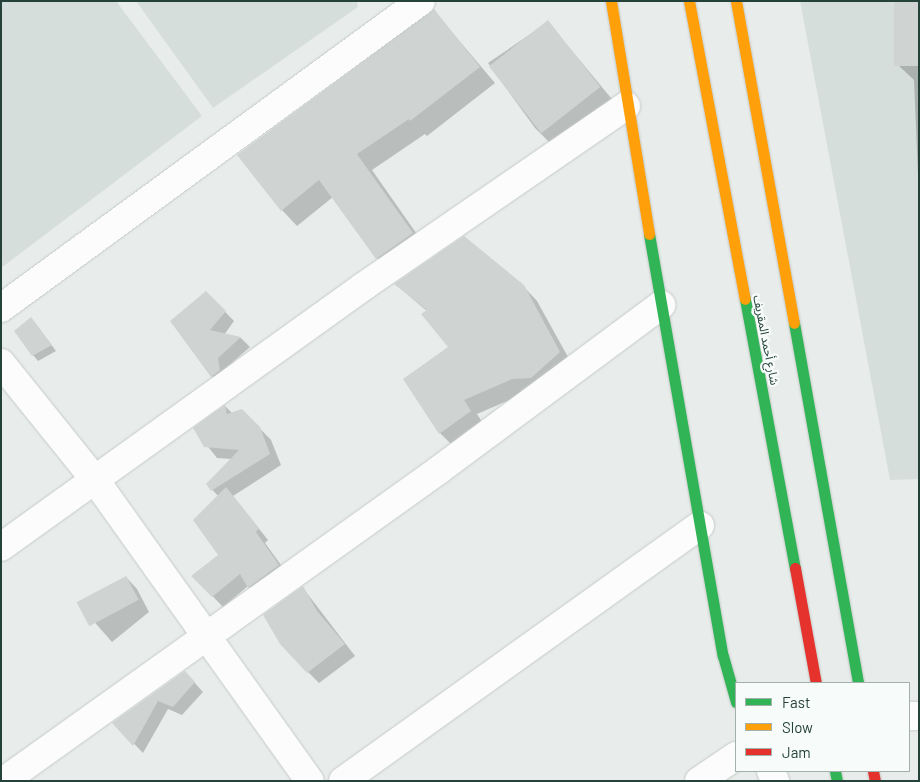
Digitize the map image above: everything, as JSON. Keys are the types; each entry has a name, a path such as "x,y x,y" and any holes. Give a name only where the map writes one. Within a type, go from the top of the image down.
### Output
{"main road":[{"path":"610,1 626,106 723,656 735,698"},
{"name":"شارع أحمد المقريف","path":"689,1 816,682"},
{"path":"736,1 858,682"}],"street":[{"path":"1,308 421,1"},
{"path":"1,546 364,286 626,106"},
{"path":"4,781 209,637 661,305"},
{"path":"1,363 95,480 209,637 310,781"},
{"path":"344,781 700,525"},
{"path":"699,781 735,757"}],"shaded area":[{"path":"1,1 116,1 202,116 1,268"},
{"path":"136,1 357,1 358,7 213,108"},
{"path":"800,1 919,1 919,479 890,480"}],"building":[{"path":"894,1 919,1 919,66 894,66"},
{"path":"434,9 480,67 410,121 409,119 357,154 413,233 376,259 319,180 281,211 237,155"},
{"path":"548,20 600,87 541,133 489,66"},
{"path":"464,236 524,285 560,352 531,378 512,379 464,400 471,411 439,434 403,379 448,347 421,314 427,310 394,284"},
{"path":"206,291 226,311 210,330 241,337 218,358 220,370 211,377 170,321"},
{"path":"31,317 52,345 32,356 14,331"},
{"path":"225,405 227,414 242,409 260,427 270,454 211,491 206,484 239,450 204,447 193,428"},
{"path":"226,487 259,528 256,532 279,565 248,588 240,574 212,597 191,576 218,555 193,520"},
{"path":"126,576 139,600 89,626 77,602"},
{"path":"303,586 317,611 345,644 307,673 280,644 263,615"},
{"path":"185,671 195,682 173,707 158,701 133,746 112,723"}],"traffic: fast":[{"path":"649,234 723,656 735,698"},
{"path":"745,299 795,568"},
{"path":"794,323 858,682"},
{"path":"835,772 837,781"}],"traffic: slow":[{"path":"611,1 649,234"},
{"path":"689,1 745,299"},
{"path":"736,1 794,323"}],"traffic: jam":[{"path":"795,568 816,682"},
{"path":"873,772 875,781"}]}
